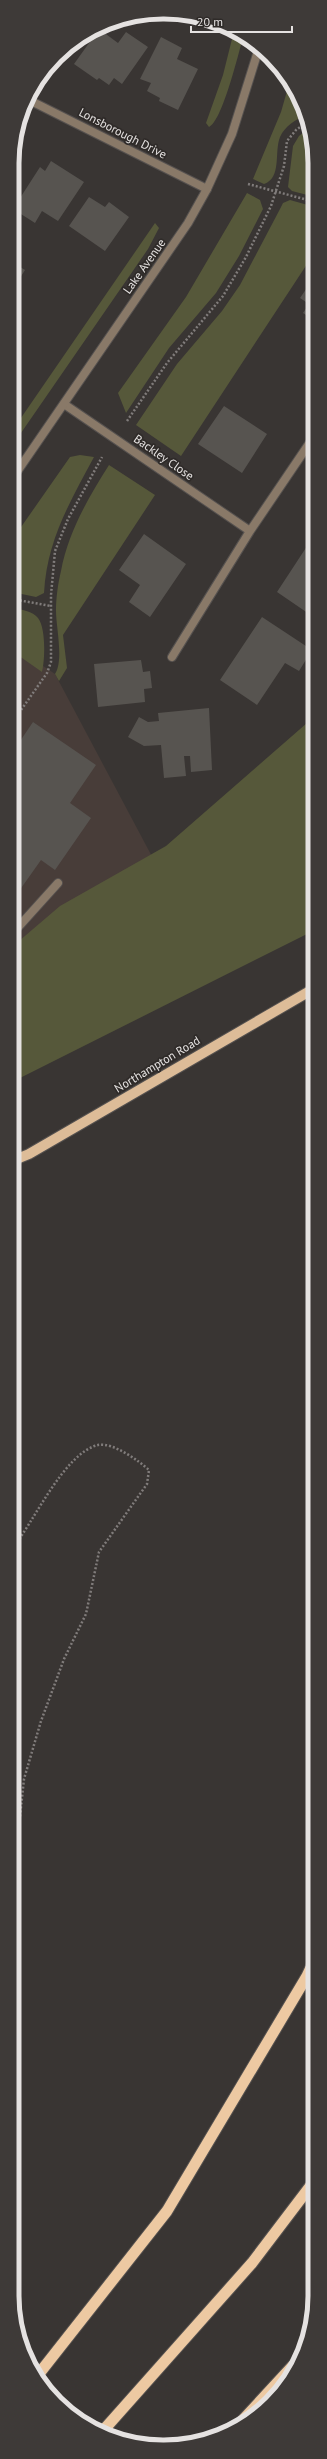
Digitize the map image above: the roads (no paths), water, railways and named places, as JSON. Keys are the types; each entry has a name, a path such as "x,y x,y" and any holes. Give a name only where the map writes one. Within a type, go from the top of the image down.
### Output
{"highway":[{"path":"40,2372 167,2211 308,1974"},
{"path":"106,2428 252,2263 308,2189"},
{"path":"255,2407 284,2376"}],"main road":[{"name":"Northampton Road","path":"19,1158 29,1154 308,992"}],"street":[{"name":"Lake Avenue","path":"19,469 188,223 208,189 232,134 257,54"},
{"name":"Lonsborough Drive","path":"33,102 208,189"},
{"name":"Backley Close","path":"64,404 250,531"},
{"path":"172,657 250,531 308,445"},
{"path":"19,926 58,882"}]}
